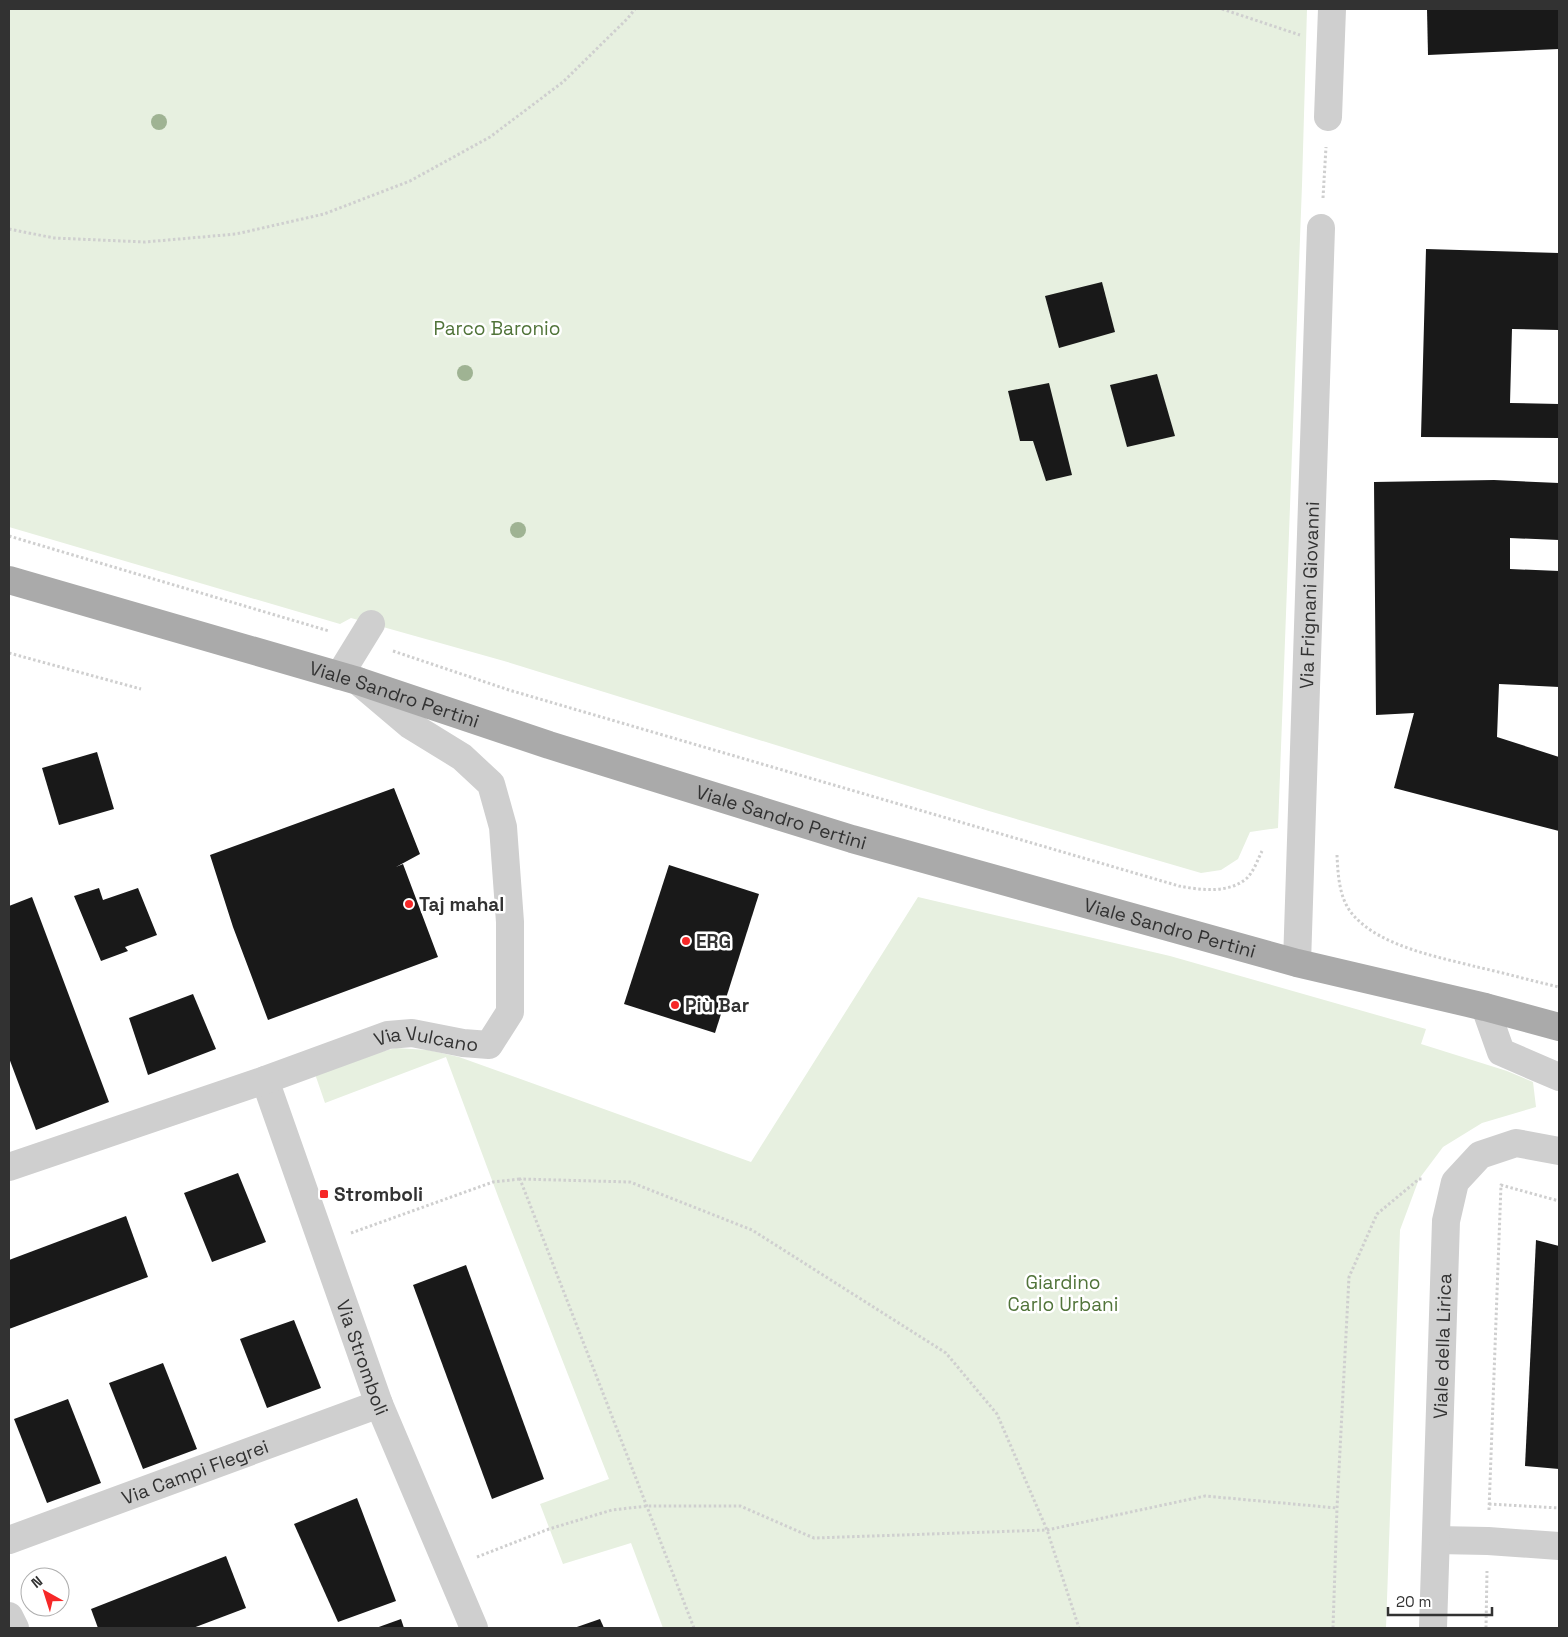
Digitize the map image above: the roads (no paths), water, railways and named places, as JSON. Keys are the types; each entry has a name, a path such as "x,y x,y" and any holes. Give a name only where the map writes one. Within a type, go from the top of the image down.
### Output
{"main road":[{"name":"Viale Sandro Pertini","path":"9,580 349,679 548,745 852,839 1297,963 1485,1007 1559,1027"}],"street":[{"path":"1328,116 1332,9"},
{"name":"Via Frignani Giovanni","path":"1297,963 1321,228"},
{"path":"349,679 365,632"},
{"name":"Via Vulcano","path":"9,1167 265,1080 388,1035 412,1033 463,1043 489,1045 510,1012 510,922 503,827 491,784 462,758 410,725 349,679"},
{"path":"1485,1007 1502,1052 1559,1077"},
{"name":"Via Stromboli","path":"265,1080 379,1404 474,1628"},
{"name":"Viale della Lirica","path":"1433,1628 1446,1221 1455,1182 1480,1155 1516,1143 1559,1151"},
{"name":"Via Campi Flegrei","path":"9,1540 379,1404"},
{"path":"1437,1540 1488,1541 1559,1546"},
{"path":"9,1616 15,1628"}],"place":[{"name":"Taj mahal","path":"409,904"},
{"name":"ERG","path":"686,941"},
{"name":"Più Bar","path":"675,1005"},
{"name":"Stromboli","path":"324,1194"}],"park label":[{"name":"Parco Baronio","path":"497,328"},
{"name":"Giardino Carlo Urbani","path":"1063,1293"}]}
